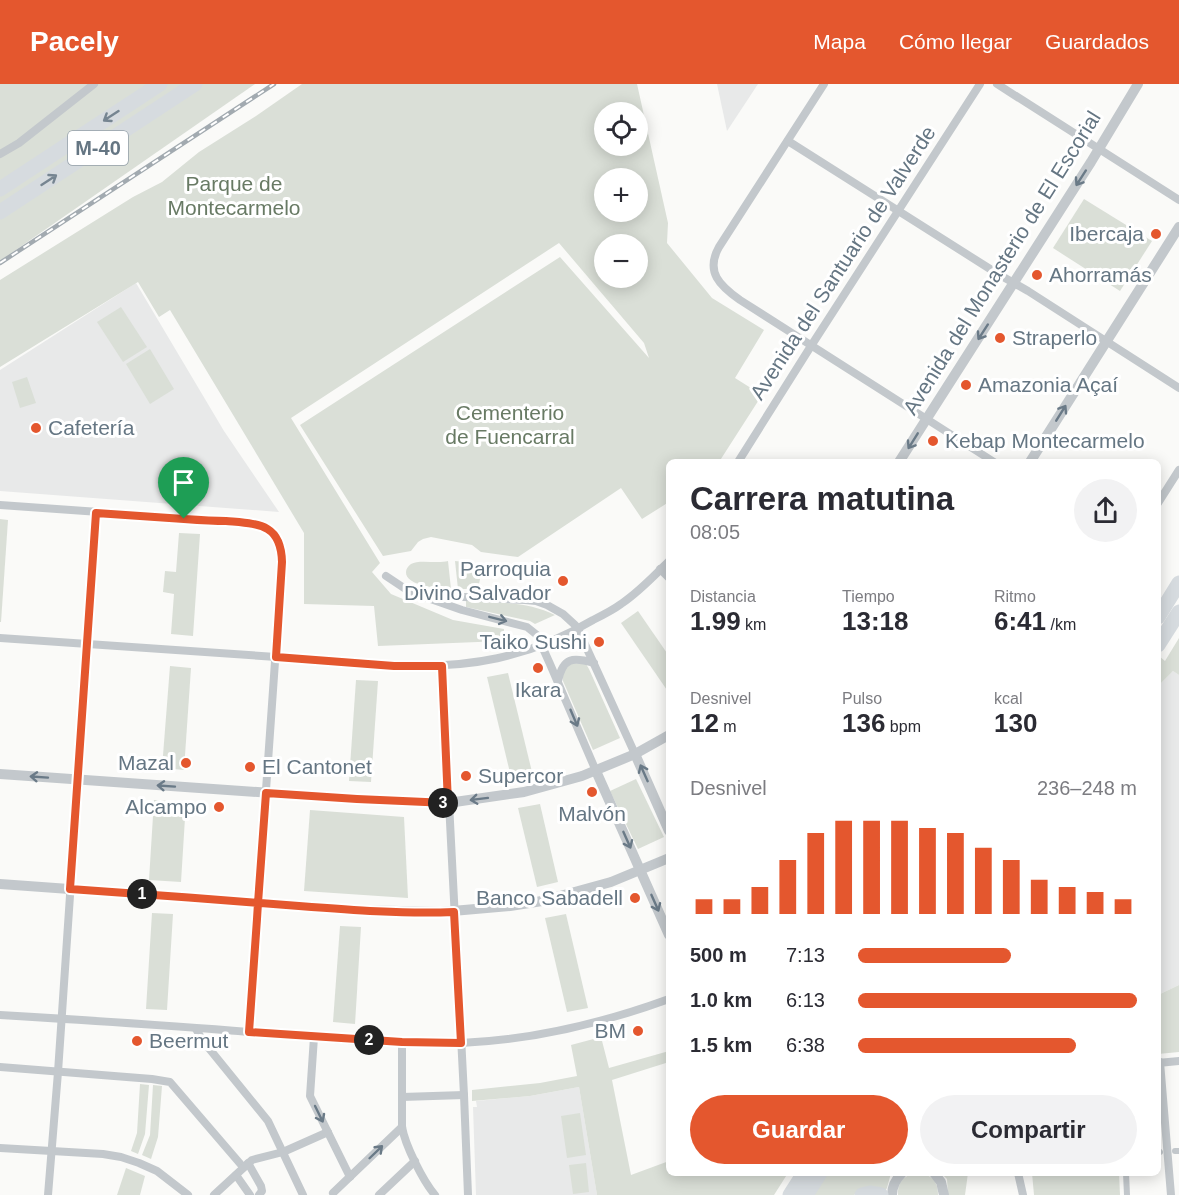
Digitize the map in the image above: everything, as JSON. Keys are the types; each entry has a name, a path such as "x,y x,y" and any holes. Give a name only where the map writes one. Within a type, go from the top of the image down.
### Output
{"highway":[{"name":"M-40","path":"0,189 160,84"},
{"name":"M-40","path":"0,212 195,84"},
{"path":"1161,612 1179,583"},
{"path":"1161,640 1179,612"},
{"path":"781,1195 792,1176"},
{"path":"790,1195 802,1176"},
{"path":"806,1195 818,1176"},
{"path":"862,1195 870,1193 881,1195"}],"street":[{"path":"0,154 19,143 94,84"},
{"path":"824,84 718,247 714,255 714,271 717,280 724,288 811,346 989,459"},
{"name":"Avenida del Santuario de Valverde","path":"740,459 980,84"},
{"path":"998,84 1179,200"},
{"name":"Avenida del Monasterio de El Escorial","path":"901,459 1138,87"},
{"path":"788,141 1179,388"},
{"path":"1032,459 1179,227"},
{"path":"1161,498 1179,470"},
{"path":"0,505 255,523 270,530 279,542 281,552 276,657 249,1032"},
{"path":"48,1195 96,513"},
{"path":"0,638 394,666 442,666 496,659 542,645 578,629 621,605 666,564"},
{"path":"660,569 666,575"},
{"path":"386,576 410,592 462,610 527,627 537,635 666,928"},
{"path":"422,596 536,601 563,614 575,625 666,824"},
{"path":"558,681 566,662 573,659 594,663"},
{"path":"442,666 468,1195"},
{"path":"0,774 368,800 448,803 524,792 582,776 635,754 666,737"},
{"path":"0,884 400,912 454,912 542,901 611,882 666,859"},
{"path":"0,1015 314,1037 461,1043 543,1033 593,1023 666,1000"},
{"path":"196,1029 203,1041 268,1121 303,1195"},
{"path":"314,1037 310,1096 350,1177"},
{"path":"402,1042 402,1127 405,1140 429,1188 435,1195"},
{"path":"1161,1063 1179,1061"},
{"path":"0,1067 170,1082 245,1165 261,1186 262,1191 259,1195"},
{"path":"1161,1085 1171,1195"},
{"path":"402,1096 464,1095"},
{"path":"333,1193 402,1127"},
{"path":"214,1195 252,1160 283,1152 328,1132"},
{"path":"0,1148 121,1157 157,1171 188,1195"},
{"path":"379,1195 416,1161"},
{"path":"236,1175 250,1195"},
{"path":"892,1195 897,1176"},
{"path":"936,1176 941,1182 944,1195"},
{"path":"1019,1176 1023,1195"},
{"path":"1125,1176 1127,1195"}],"shaded area":[{"path":"717,84 758,84 727,131"},
{"path":"136,283 224,431 279,512 0,491 0,370"},
{"path":"1173,671 1179,675 1179,985 1161,994 1161,683"},
{"path":"579,1087 597,1195 476,1195 473,1107 477,1107 476,1101 530,1096"}],"green space":[{"path":"0,84 255,84 0,261"},
{"path":"302,84 637,84 641,102 594,102 594,156 648,156 648,133 668,223 667,243 712,298 764,330 735,378 762,395 721,459 666,459 666,504 642,519 621,488 518,557 481,552 472,545 431,537 418,542 411,551 383,556 300,425 560,257 649,358 644,343 597,288 648,288 648,234 594,234 594,284 559,243 291,418 380,563 372,572 391,594 453,620 504,629 503,641 378,646 374,606 304,604 304,533 170,310 159,317 138,282 0,367 0,280 133,197 162,182 199,152"},
{"path":"1084,199 1152,241 1120,291 1053,248"},
{"path":"121,307 147,347 123,362 97,322"},
{"path":"150,349 174,389 150,404 126,364"},
{"path":"27,377 36,403 20,408 12,382"},
{"path":"0,519 8,520 1,622 0,622"},
{"path":"179,533 200,534 193,636 171,634 174,594 163,592 165,571 176,572"},
{"path":"448,561 451,589 424,586 407,577 407,569 414,563"},
{"path":"455,561 483,564 478,589 458,589"},
{"path":"466,601 523,605 555,615 535,624 466,607"},
{"path":"638,611 666,652 666,689 621,623"},
{"path":"1179,638 1179,675 1173,671 1161,683 1161,658 1165,661"},
{"path":"570,663 586,664 620,738 593,750 563,681 562,673"},
{"path":"170,666 191,668 184,770 162,768"},
{"path":"508,673 532,772 511,777 487,677"},
{"path":"356,680 378,681 371,782 349,781"},
{"path":"636,779 664,837 638,849 610,791"},
{"path":"154,800 186,802 181,882 149,880"},
{"path":"540,804 558,882 537,887 518,808"},
{"path":"310,810 404,817 408,898 304,891"},
{"path":"152,913 173,914 167,1010 146,1009"},
{"path":"566,914 588,1008 567,1012 545,918"},
{"path":"340,926 361,927 355,1024 333,1022"},
{"path":"1179,985 1179,1052 1161,1054 1161,994"},
{"path":"601,1037 609,1068 666,1052 666,1063 612,1080 631,1175 666,1162 666,1176 786,1176 774,1195 597,1195 579,1087 530,1096 472,1101 472,1090 540,1083 577,1076 571,1045"},
{"path":"140,1084 149,1085 145,1134 138,1154 131,1151 137,1133"},
{"path":"153,1085 162,1086 158,1137 151,1159 142,1155 150,1135"},
{"path":"580,1113 586,1155 567,1158 561,1116"},
{"path":"586,1163 589,1192 573,1194 569,1165"},
{"path":"126,1168 145,1176 140,1195 117,1195"},
{"path":"825,1176 890,1176 885,1191 861,1190 854,1195 814,1195"},
{"path":"907,1176 928,1176 934,1181 938,1195 898,1195 901,1181"},
{"path":"944,1176 968,1176 965,1195 948,1195 947,1179"},
{"path":"1032,1176 1119,1176 1120,1195 1034,1195"}],"railway":[{"path":"0,263 274,84"}],"place":[{"name":"Ibercaja","path":"1156,234"},
{"name":"Ahorramás","path":"1037,275"},
{"name":"Straperlo","path":"1000,338"},
{"name":"Amazonia Açaí","path":"966,385"},
{"name":"Cafetería","path":"36,428"},
{"name":"Kebap Montecarmelo","path":"933,441"},
{"name":"Parroquia Divino Salvador","path":"563,581"},
{"name":"Taiko Sushi","path":"599,642"},
{"name":"Ikara","path":"538,668"},
{"name":"Mazal","path":"186,763"},
{"name":"El Cantonet","path":"250,767"},
{"name":"Supercor","path":"466,776"},
{"name":"Malvón","path":"592,792"},
{"name":"Alcampo","path":"219,807"},
{"name":"Banco Sabadell","path":"635,898"},
{"name":"BM","path":"638,1031"},
{"name":"Beermut","path":"137,1041"}],"route":[{"path":"184,519 96,513 70,889 258,903 284,905 358,910 454,912 461,1043 344,1039 249,1032 258,903 266,793 448,803 442,666 394,666 276,657 282,562 279,542 270,530 255,523 184,519"}],"park label":[{"name":"Parque de Montecarmelo","path":"234,196"},
{"name":"Cementerio de Fuencarral","path":"510,425"}]}
